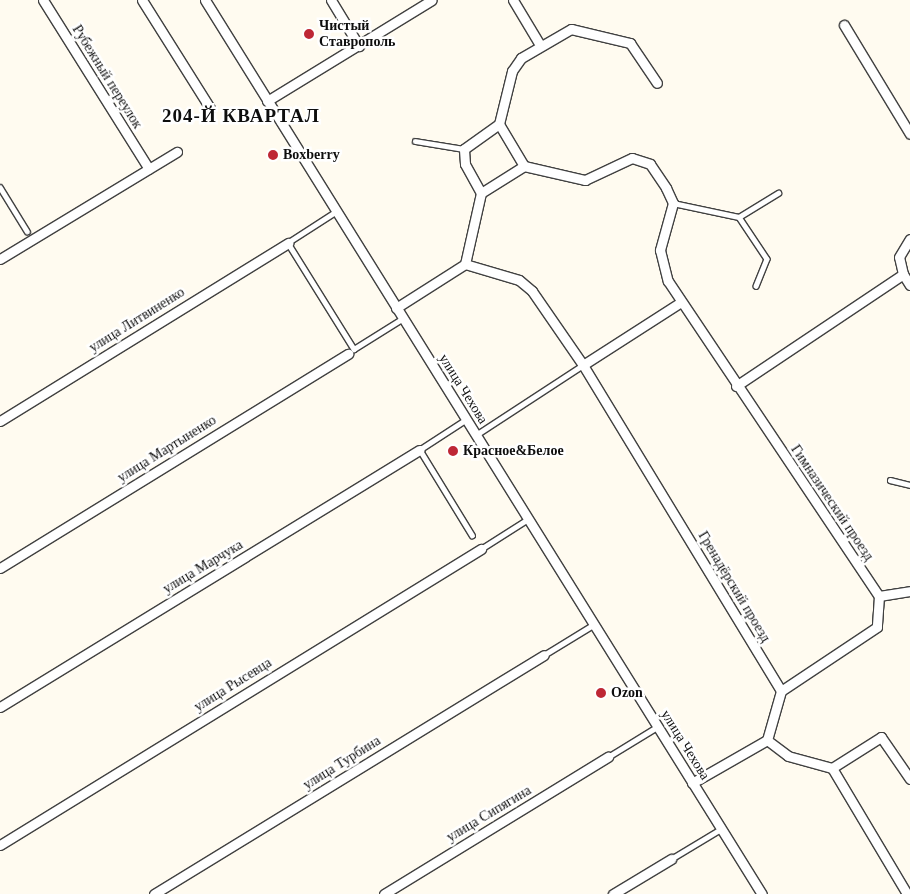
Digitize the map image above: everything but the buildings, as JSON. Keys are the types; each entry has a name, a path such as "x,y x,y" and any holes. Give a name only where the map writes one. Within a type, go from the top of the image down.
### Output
{"street":[{"name":"Рубежный переулок","path":"43,0 149,169"},
{"path":"142,0 210,108"},
{"name":"улица Чехова","path":"204,0 762,894"},
{"path":"331,0 359,46"},
{"path":"268,101 432,0"},
{"path":"513,0 540,45"},
{"path":"844,25 910,134"},
{"path":"396,308 465,264 481,193 465,164 464,148 499,124 515,64 540,45 571,28 622,40 636,49 657,83"},
{"path":"499,124 524,166"},
{"path":"0,259 176,152"},
{"path":"481,193 524,166 586,180 624,161 641,158 650,164 673,203"},
{"name":"Гимназический проезд","path":"673,203 660,250 668,281 736,386 878,596"},
{"path":"910,239 899,257 903,274 910,284"},
{"name":"улица Литвиненко","path":"0,421 288,242"},
{"name":"Гренадёрский проезд","path":"465,264 519,280 532,291 583,366 781,691"},
{"path":"736,386 832,324 903,274"},
{"path":"583,366 681,302"},
{"name":"улица Мартыненко","path":"0,568 348,354"},
{"name":"улица Марчука","path":"0,707 420,450"},
{"name":"улица Рысевца","path":"0,845 481,549"},
{"path":"692,783 767,740 781,691 877,627 878,596 910,591"},
{"name":"улица Турбина","path":"154,894 544,655"},
{"path":"832,768 881,737 910,779"},
{"path":"767,740 781,753 832,768 908,894"},
{"name":"улица Сипягина","path":"384,894 608,757"},
{"path":"613,894 671,859"}],"lane":[{"path":"415,141 464,148"},
{"path":"0,187 27,231"},
{"path":"673,203 739,216 778,193"},
{"path":"336,212 288,242 354,349 402,319"},
{"path":"739,216 767,259 756,286"},
{"path":"476,435 583,366"},
{"path":"466,420 420,450 472,535"},
{"path":"890,480 910,485"},
{"path":"481,549 528,519"},
{"path":"544,655 593,625"},
{"path":"608,757 657,727"},
{"path":"671,859 721,829"}],"place":[{"name":"Чистый Ставрополь","path":"309,34"},
{"name":"Boxberry","path":"273,155"},
{"name":"Красное&Белое","path":"453,451"},
{"name":"Ozon","path":"601,693"}],"district":[{"name":"204-Й КВАРТАЛ","path":"241,116"}]}
